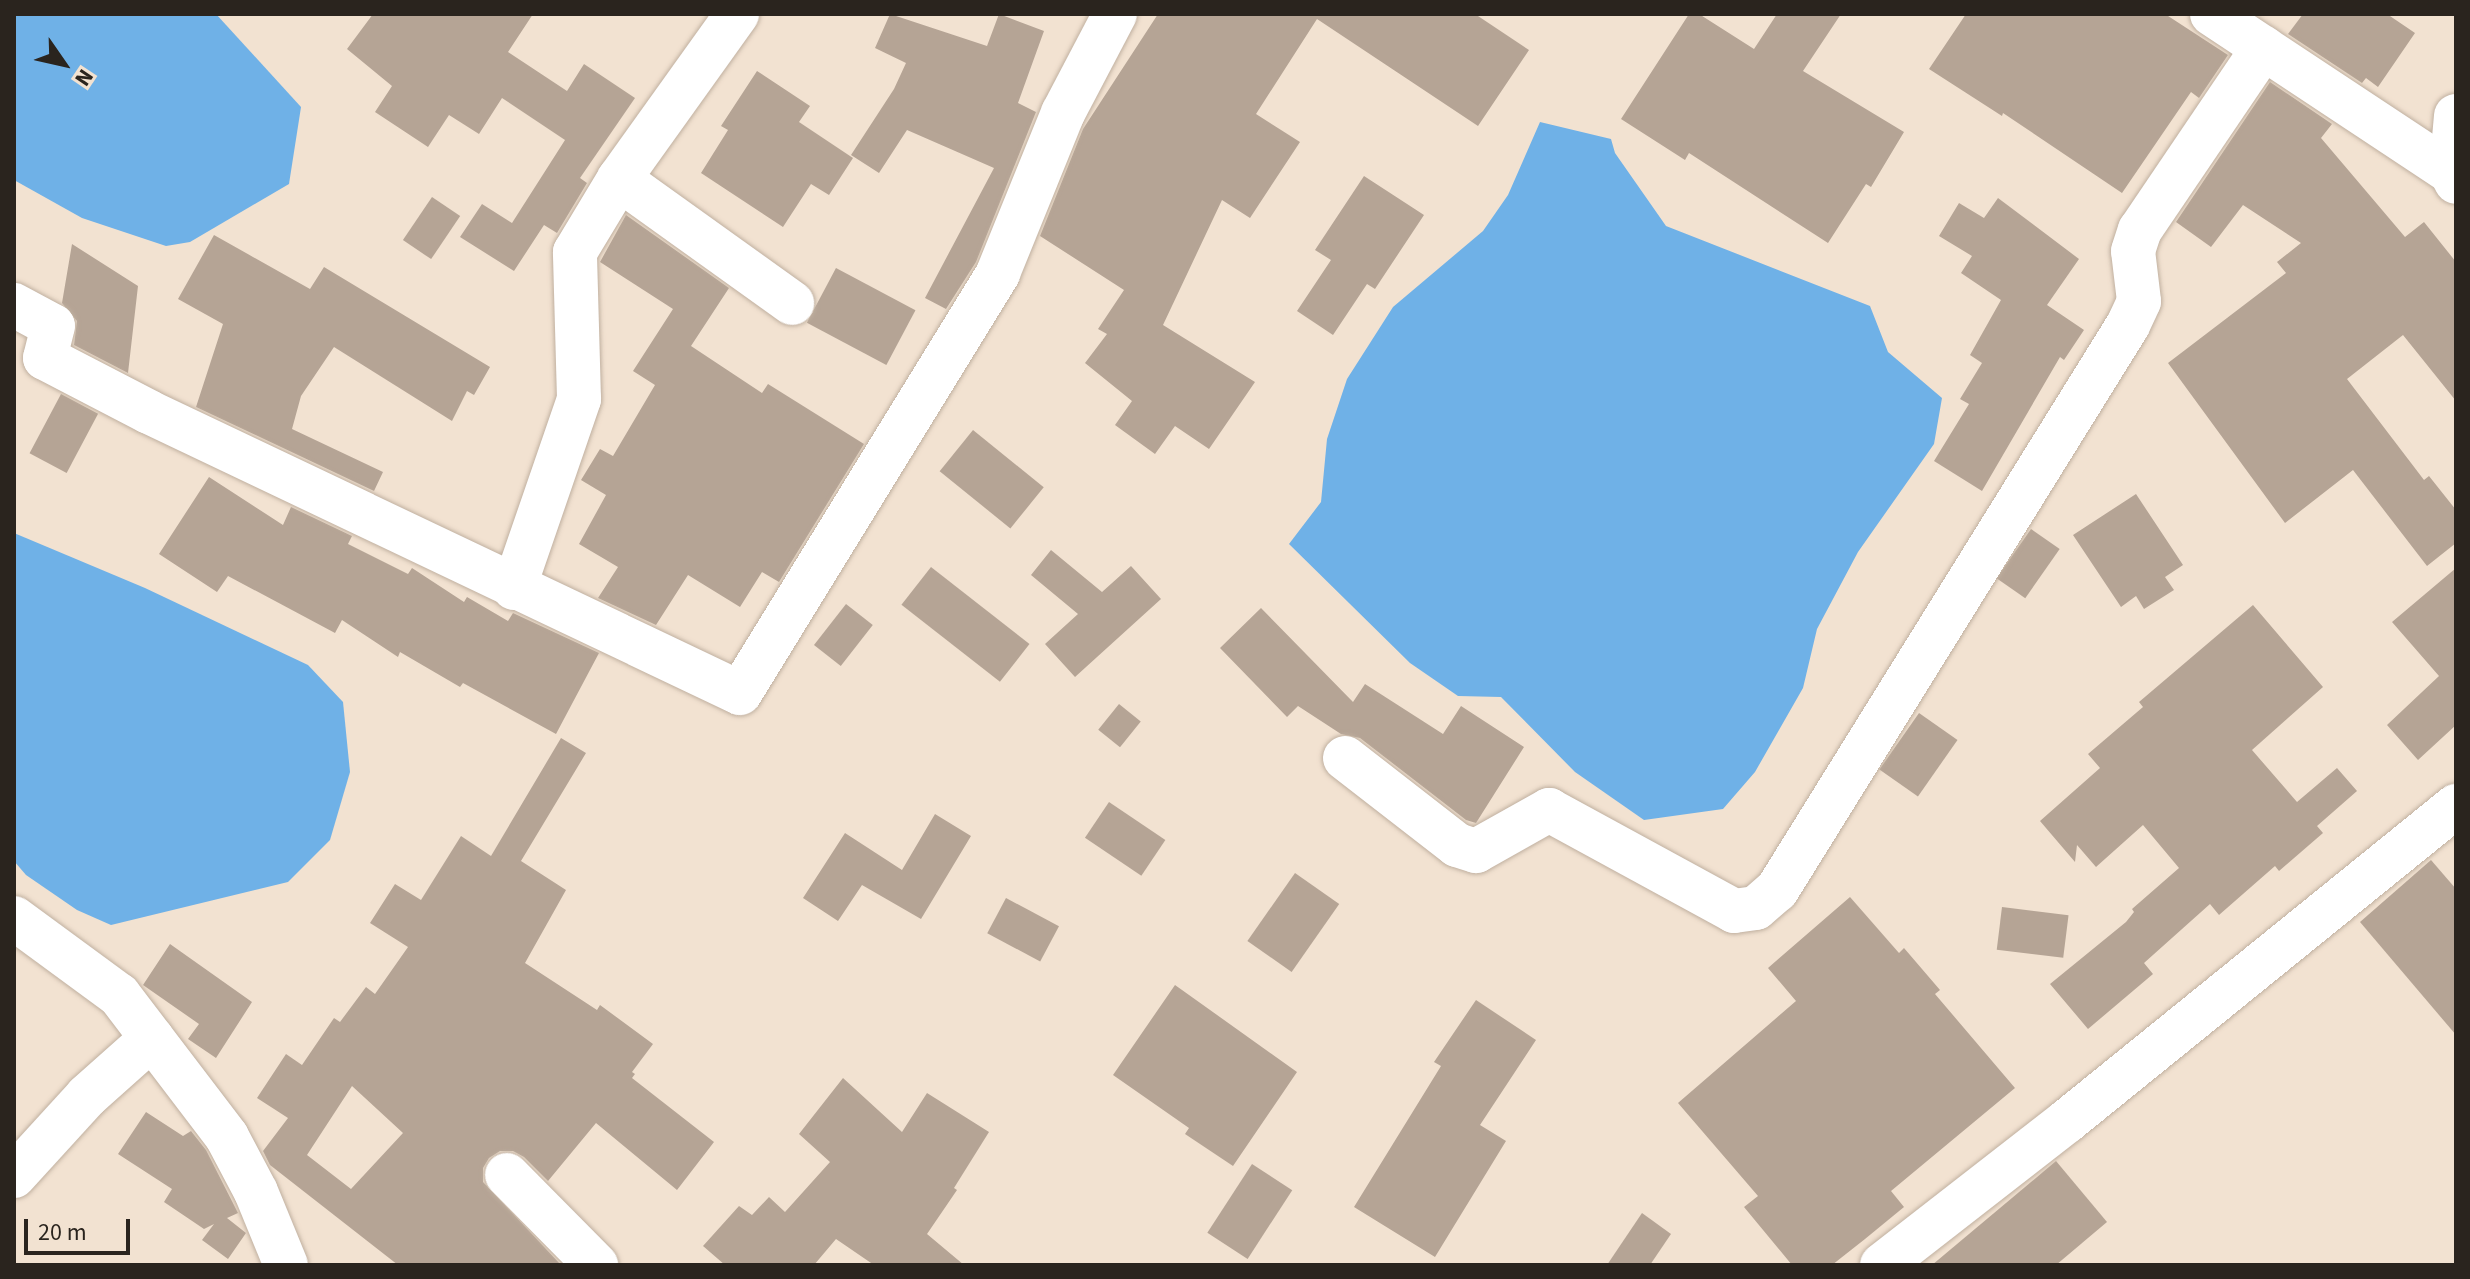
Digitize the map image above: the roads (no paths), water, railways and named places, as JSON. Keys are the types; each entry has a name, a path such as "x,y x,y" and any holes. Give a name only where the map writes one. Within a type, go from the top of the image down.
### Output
{"street":[{"path":"514,588 579,399 575,252 619,179 737,14"},
{"path":"14,305 53,326 45,358 149,412 514,588 740,693 998,273 1063,113 1115,14"},
{"path":"2212,14 2454,177"},
{"path":"1345,758 1457,845 1476,851 1549,810 1734,911 1756,908 1777,890 2128,325 2139,301 2133,251 2140,230 2263,48"},
{"path":"2454,177 2456,116"},
{"path":"619,179 792,303"},
{"path":"1882,1265 2067,1121 2456,806"},
{"path":"14,918 119,995 227,1137 256,1192 286,1265"},
{"path":"14,1176 87,1096 152,1038"},
{"path":"507,1175 596,1265"}],"water":[{"path":"14,14 216,14 301,107 289,184 190,242 166,246 82,218 14,180"},
{"path":"1540,122 1611,139 1615,153 1666,226 1870,306 1888,352 1942,398 1934,444 1858,552 1817,629 1803,688 1755,772 1723,809 1644,820 1575,772 1501,697 1458,696 1410,663 1289,544 1321,502 1327,439 1347,379 1393,307 1483,231 1508,195"},
{"path":"14,533 145,588 308,665 343,702 350,772 330,840 288,882 111,925 77,910 26,875 14,861"}]}
